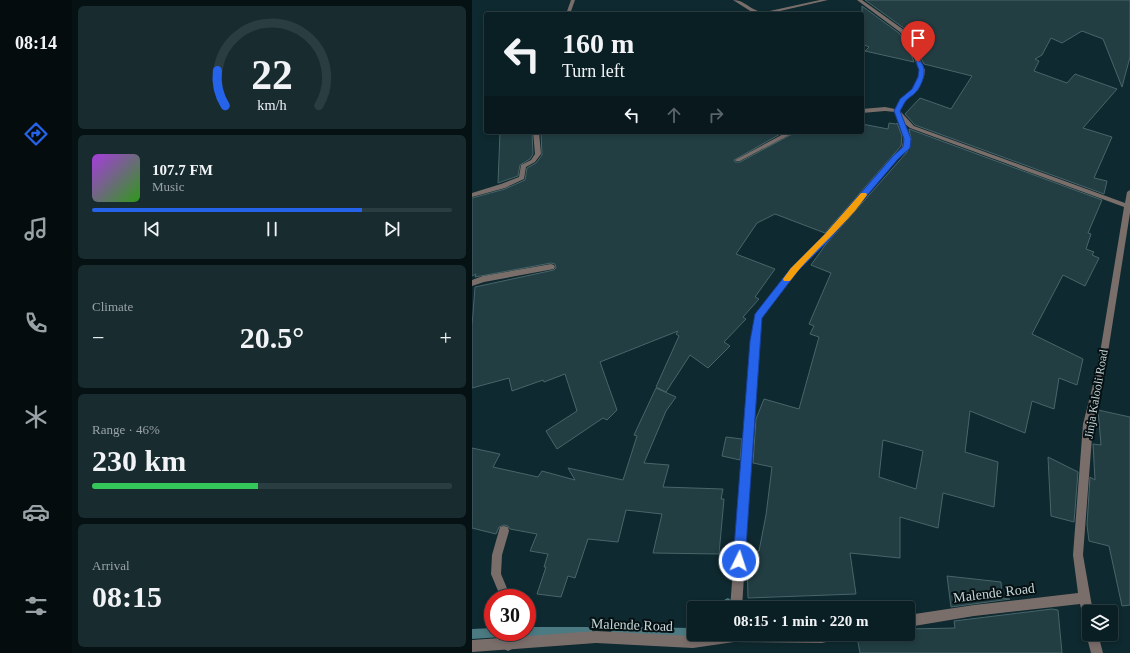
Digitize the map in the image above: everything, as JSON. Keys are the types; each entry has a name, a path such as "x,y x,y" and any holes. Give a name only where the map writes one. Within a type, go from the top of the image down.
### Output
{"street":[{"path":"569,12 573,0"},
{"path":"735,0 757,12"},
{"path":"770,12 826,0"},
{"path":"736,601 754,349 758,317 794,270 828,236 895,158 906,148 908,139 897,111 902,100 915,90 921,77 922,70 911,45 902,31 859,0"},
{"path":"864,111 885,109 897,111 912,127 1126,206"},
{"path":"472,195 503,186 522,178 523,166 533,161 538,154 536,134"},
{"path":"738,160 788,134"},
{"name":"Jinja Kalooli Road","path":"1086,605 1078,555 1088,424 1102,365 1126,206 1130,192"},
{"path":"472,283 483,279 551,266"},
{"path":"502,589 496,574 496,555 504,530"},
{"name":"Malende Road","path":"915,620 987,607 1084,598"},
{"name":"Malende Road","path":"472,646 596,637 693,642 699,641"},
{"path":"1094,641 1097,653"}],"building":[{"path":"865,0 1130,0 1130,57 1122,87 1103,39 1082,31 1062,43 1051,38 1042,55 1035,59 1039,61 1034,71 1067,83 1075,74 1117,89 1083,128 1112,137 1094,178 1107,181 1104,194 915,125 905,114 920,98 951,109 972,76 924,64 905,29"},
{"path":"862,6 899,33 908,46 914,62 865,51 869,47 864,45 864,12 862,12"},
{"path":"889,123 897,123 902,136 901,146 825,233 775,214 757,223 736,254 775,269 755,297 759,299 743,317 746,319 724,342 730,346 708,368 690,355 666,392 656,387 679,336 676,334 678,331 600,362 617,410 607,420 603,418 557,449 546,431 577,411 565,374 544,382 543,380 512,391 509,378 472,388 472,326 475,287 554,270 556,268 555,264 551,263 475,277 476,274 472,276 472,198 505,189 525,180 527,168 536,163 542,155 541,134 780,134 734,160 735,162 740,162 792,134 864,134 864,124 888,129"},
{"path":"909,129 1102,200 1088,233 1091,234 1086,249 1094,252 1092,255 1099,258 1085,286 1063,275 1032,334 1083,359 1077,385 1059,378 1054,409 1032,401 1025,433 970,411 965,452 998,462 994,507 943,493 938,528 900,517 900,558 850,553 856,594 748,598 747,552 759,551 766,515 772,467 753,463 756,419 764,399 799,409 819,337 810,334 814,326 809,324 831,273 811,265 826,244 907,152 911,139","holes":["883,440 923,451 916,489 879,477"]},
{"path":"500,134 532,134 533,154 530,159 520,165 518,176 498,183"},
{"path":"656,388 676,397 666,411 644,463 669,465 663,487 723,489 721,499 724,499 719,554 653,553 662,514 626,510 618,542 588,539 575,578 568,576 561,597 537,594 546,567 544,567 548,554 530,551 537,534 510,529 508,526 504,525 499,527 496,534 472,528 472,448 500,454 493,467 538,477 542,471 575,480 568,468 623,480 637,436 634,435"},
{"path":"1098,410 1130,417 1130,605 1122,606 1109,546 1089,541 1087,525 1090,477 1095,480 1093,444 1101,445"},
{"path":"726,437 742,439 740,460 722,456"},
{"path":"1048,457 1078,472 1074,522 1051,516"},
{"path":"947,576 1001,582 1002,598 1010,599 951,607"},
{"path":"1052,609 1058,610 1062,653 860,653 858,641 915,641 915,629 955,628 954,621"}],"waterway":[{"path":"536,632 588,632"},
{"path":"616,632 687,633"},
{"path":"472,634 484,633"}],"slow traffic":[{"path":"787,279 828,236 863,195"}],"route":[{"path":"739,561 758,317 794,270 828,236 895,158 906,148 908,139 897,111 902,100 915,90 921,77 922,70 918,62"}]}
